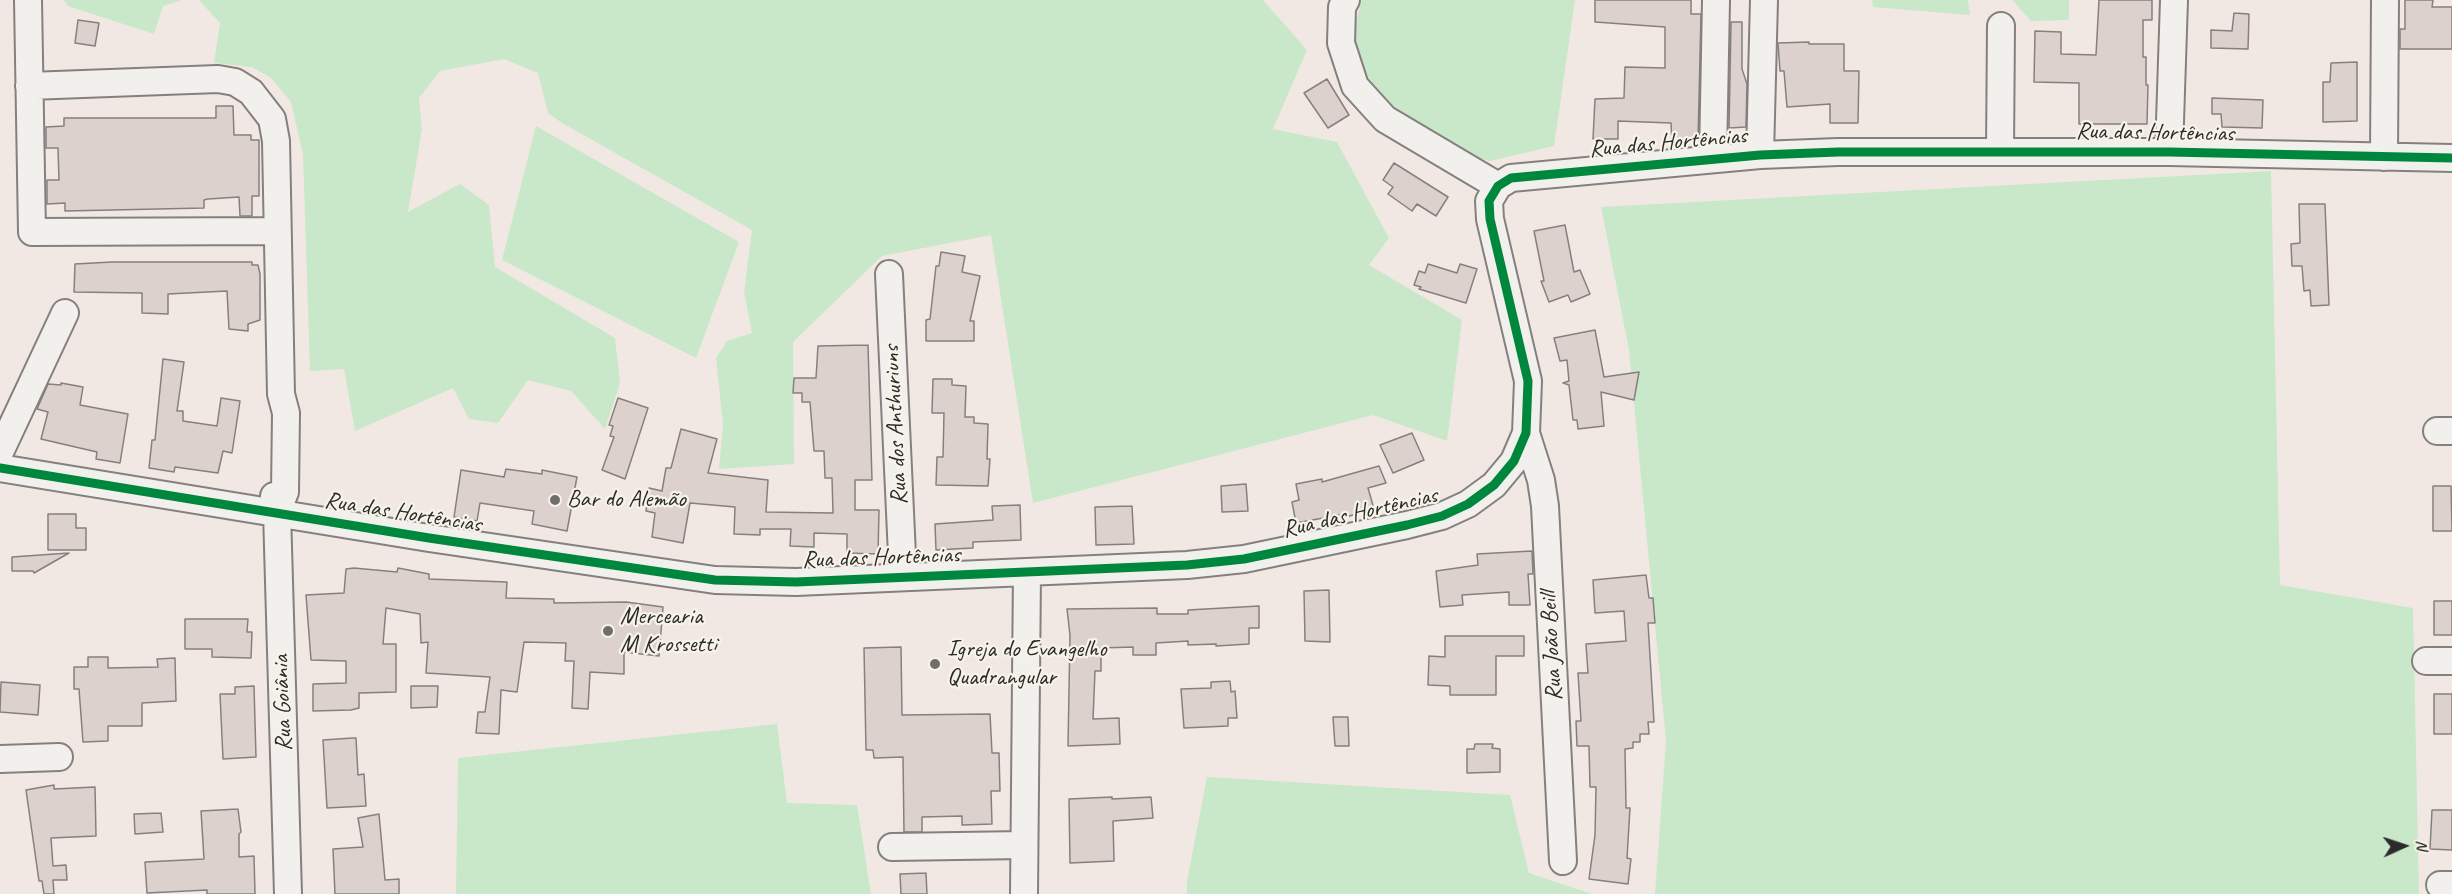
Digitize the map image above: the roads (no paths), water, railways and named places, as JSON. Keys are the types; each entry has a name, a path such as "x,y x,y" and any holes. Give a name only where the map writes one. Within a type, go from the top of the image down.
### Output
{"street":[{"path":"28,0 32,232 277,231"},
{"path":"1346,0 1342,7 1341,43 1355,87 1385,119 1497,186"},
{"path":"1713,159 1716,0"},
{"path":"1760,154 1764,0"},
{"path":"2169,152 2174,0"},
{"path":"2384,157 2385,0"},
{"path":"2000,152 2001,26"},
{"name":"Rua Goiânia","path":"29,86 218,79 235,82 251,92 272,119 276,141 281,394 286,413 285,492 277,512 288,894"},
{"name":"Rua das Hortências","path":"0,468 681,577 750,582 1187,565 1244,559 1407,525 1459,508 1494,485 1514,461 1526,433 1528,381 1490,219 1489,201 1497,186 1511,178 1760,154 2169,152 2452,158"},
{"name":"Rua dos Anthuriuns","path":"889,274 903,577"},
{"path":"0,452 65,313"},
{"name":"Rua João Beill","path":"1526,433 1541,480 1545,506 1563,861"},
{"path":"1024,894 1027,572"},
{"path":"2426,661 2452,661"},
{"path":"0,759 59,758"},
{"path":"892,847 1024,845"}],"place":[{"name":"Bar do Alemão","path":"555,500"},
{"name":"Mercearia M Krossetti","path":"608,631"},
{"name":"Igreja do Evangelho Quadrangular","path":"935,664"}]}
